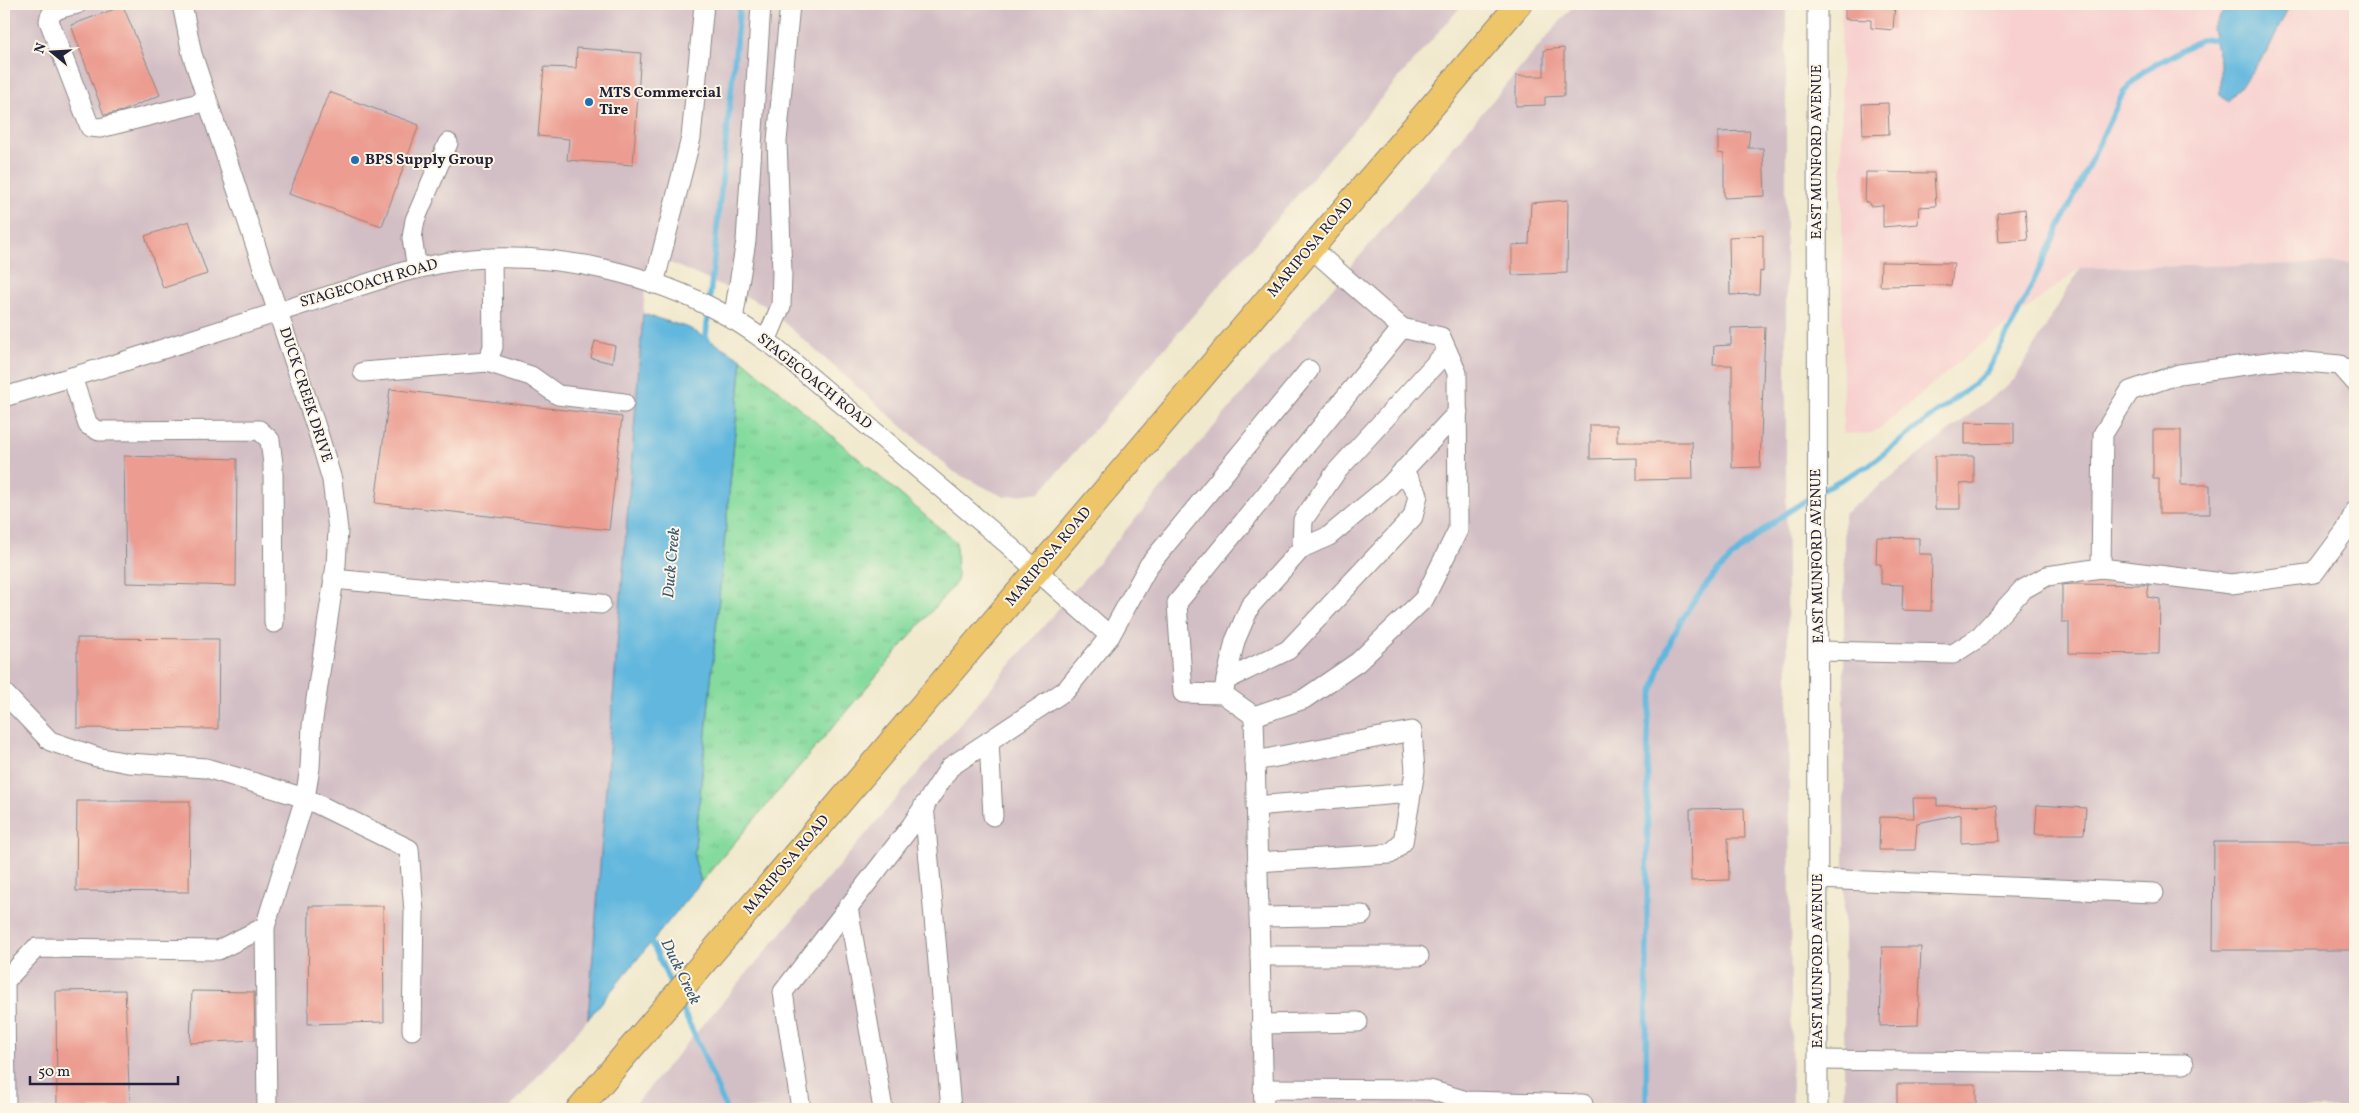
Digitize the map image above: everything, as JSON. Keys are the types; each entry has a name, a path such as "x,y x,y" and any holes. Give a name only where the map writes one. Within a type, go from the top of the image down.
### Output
{"main road":[{"name":"MARIPOSA ROAD","path":"586,1107 650,1026 1519,4"}],"street":[{"path":"77,4 53,11 49,21 90,127 100,128 208,102"},
{"name":"DUCK CREEK DRIVE","path":"182,4 192,54 332,480 338,530 305,798 265,926 267,1109"},
{"path":"654,284 691,138 704,4"},
{"path":"733,320 746,241 761,4"},
{"path":"766,341 781,306 782,272 777,141 790,4"},
{"name":"EAST MUNFORD AVENUE","path":"1817,4 1818,1109"},
{"path":"417,269 412,238 415,220 448,143"},
{"path":"1254,716 1304,699 1351,668 1424,599 1458,530 1457,373 1441,337 1402,328 1311,248"},
{"path":"487,362 493,347 492,258"},
{"name":"STAGECOACH ROAD","path":"4,396 72,377 377,279 442,263 492,258 558,260 621,273 681,293 733,320 766,341 1038,570 1110,636"},
{"path":"1402,328 1177,603 1183,693 1225,687 1288,650 1413,517 1418,495 1403,470"},
{"path":"1302,548 1303,520 1336,472 1447,351"},
{"path":"2101,568 2103,434 2130,391 2179,374 2282,360 2340,365 2355,382"},
{"path":"363,372 487,362 531,376 558,395 624,403"},
{"path":"800,1109 783,992 924,805 950,767 1066,690 1110,636 1148,565 1309,370"},
{"path":"72,377 88,425 99,431 259,430 270,440 273,464 274,622"},
{"path":"1225,687 1235,641 1250,606 1302,548 1329,536 1388,486 1458,412"},
{"path":"1819,651 1953,654 1978,638 2022,590 2047,576 2101,568 2230,584 2314,573 2346,530 2355,511"},
{"path":"333,579 602,604"},
{"path":"1225,687 1254,716 1264,1109"},
{"path":"4,693 50,741 97,757 128,764 206,768 305,798 409,849 414,912 412,1030"},
{"path":"1254,761 1412,731 1414,771 1403,842 1390,854 1257,862"},
{"path":"988,742 993,816"},
{"path":"1256,806 1411,793"},
{"path":"924,805 951,1109"},
{"path":"1818,879 2154,893"},
{"path":"848,907 883,1109"},
{"path":"1258,917 1362,915"},
{"path":"6,1109 5,981 36,948 218,950 265,926"},
{"path":"1260,956 1419,956"},
{"path":"1261,1024 1358,1022"},
{"path":"1818,1060 2184,1064"},
{"path":"1263,1089 1430,1090 1468,1101 1583,1104 1583,1109"}],"shaded area":[{"path":"4,4 1463,4 1040,492 1004,497 954,472 764,305 648,253 588,1019 509,1109 4,1109"},
{"path":"1575,4 1786,4 1786,477 1792,1109 631,1109"},
{"path":"1841,4 2355,4 2355,263 2080,268 1971,352 1874,433 1843,434"},
{"path":"2355,263 2355,1109 1844,1109 1844,514 2015,379 2080,268"}],"green space":[{"path":"742,359 956,542 957,581 701,882 694,857"}],"water":[{"path":"2228,4 2290,4 2267,52 2228,102 2220,95 2220,62 2212,29"},
{"path":"643,314 689,328 742,359 694,857 701,882 588,1019"}],"building":[{"path":"1845,4 1895,4 1893,30 1871,28 1871,20 1845,19"},
{"path":"123,6 160,95 123,111 104,115 71,25"},
{"name":"MTS Commercial Tire","path":"577,48 641,53 633,165 567,160 569,139 538,136 544,67 576,68"},
{"path":"1564,48 1564,96 1545,97 1545,105 1516,106 1516,76 1544,76 1544,50"},
{"name":"BPS Supply Group","path":"329,92 419,125 382,226 289,194"},
{"path":"1888,103 1889,134 1863,135 1862,104"},
{"path":"1750,131 1748,148 1763,148 1765,196 1724,198 1724,154 1718,153 1718,132"},
{"path":"1866,172 1934,173 1936,206 1919,207 1918,224 1883,227 1883,205 1870,206 1869,202 1865,202"},
{"path":"1568,200 1567,273 1512,275 1512,245 1529,244 1531,203"},
{"path":"2025,209 2028,240 1999,242 1997,213"},
{"path":"189,221 207,274 163,288 145,236"},
{"path":"1763,235 1763,272 1760,271 1759,294 1730,295 1729,237"},
{"path":"1881,262 1954,263 1951,285 1880,286"},
{"path":"1765,327 1760,467 1732,468 1732,365 1713,365 1714,346 1731,345 1731,328"},
{"path":"595,341 615,346 612,363 591,358"},
{"path":"390,389 622,417 609,530 375,503"},
{"path":"1965,422 2014,423 2014,443 1965,444"},
{"path":"1590,425 1617,425 1617,442 1692,442 1693,479 1637,480 1637,458 1590,459"},
{"path":"2153,430 2181,430 2181,485 2210,485 2210,514 2159,514 2159,479 2153,479"},
{"path":"124,456 237,459 236,586 126,583"},
{"path":"1935,456 1974,456 1974,483 1960,484 1960,509 1935,509"},
{"path":"1877,537 1919,538 1919,554 1932,554 1931,611 1902,610 1903,585 1881,584 1881,564 1876,564"},
{"path":"2062,585 2149,585 2147,597 2160,599 2159,654 2069,653 2069,622 2062,622"},
{"path":"77,638 219,639 218,729 77,728"},
{"path":"1913,798 1937,798 1937,806 1997,805 2000,841 1961,843 1961,814 1917,823 1915,850 1879,850 1880,817 1914,818"},
{"path":"77,801 190,801 189,892 76,891"},
{"path":"2037,805 2086,808 2084,834 2035,834"},
{"path":"1744,808 1745,838 1728,838 1729,880 1691,881 1690,809"},
{"path":"2214,842 2355,842 2355,950 2213,950"},
{"path":"309,906 383,906 384,1022 308,1024"},
{"path":"1882,947 1921,947 1918,1025 1880,1026"},
{"path":"125,990 130,1109 57,1109 56,991"},
{"path":"192,991 254,992 255,1040 190,1043"},
{"path":"1897,1084 1976,1084 1976,1109 1897,1109"}],"waterway":[{"name":"Duck Creek","path":"705,345 740,4"},
{"path":"1822,490 1869,465 1975,383 1987,371 2014,322 2123,93 2145,70 2200,40 2222,38"},
{"path":"1646,1109 1648,724 1654,686 1666,651 1682,619 1703,590 1726,563 1753,538 1814,495"},
{"name":"Duck Creek","path":"649,936 673,989"},
{"name":"Duck Creek","path":"679,1002 726,1109"}],"place":[{"name":"MTS Commercial Tire","path":"589,102"},
{"name":"BPS Supply Group","path":"355,160"}]}
